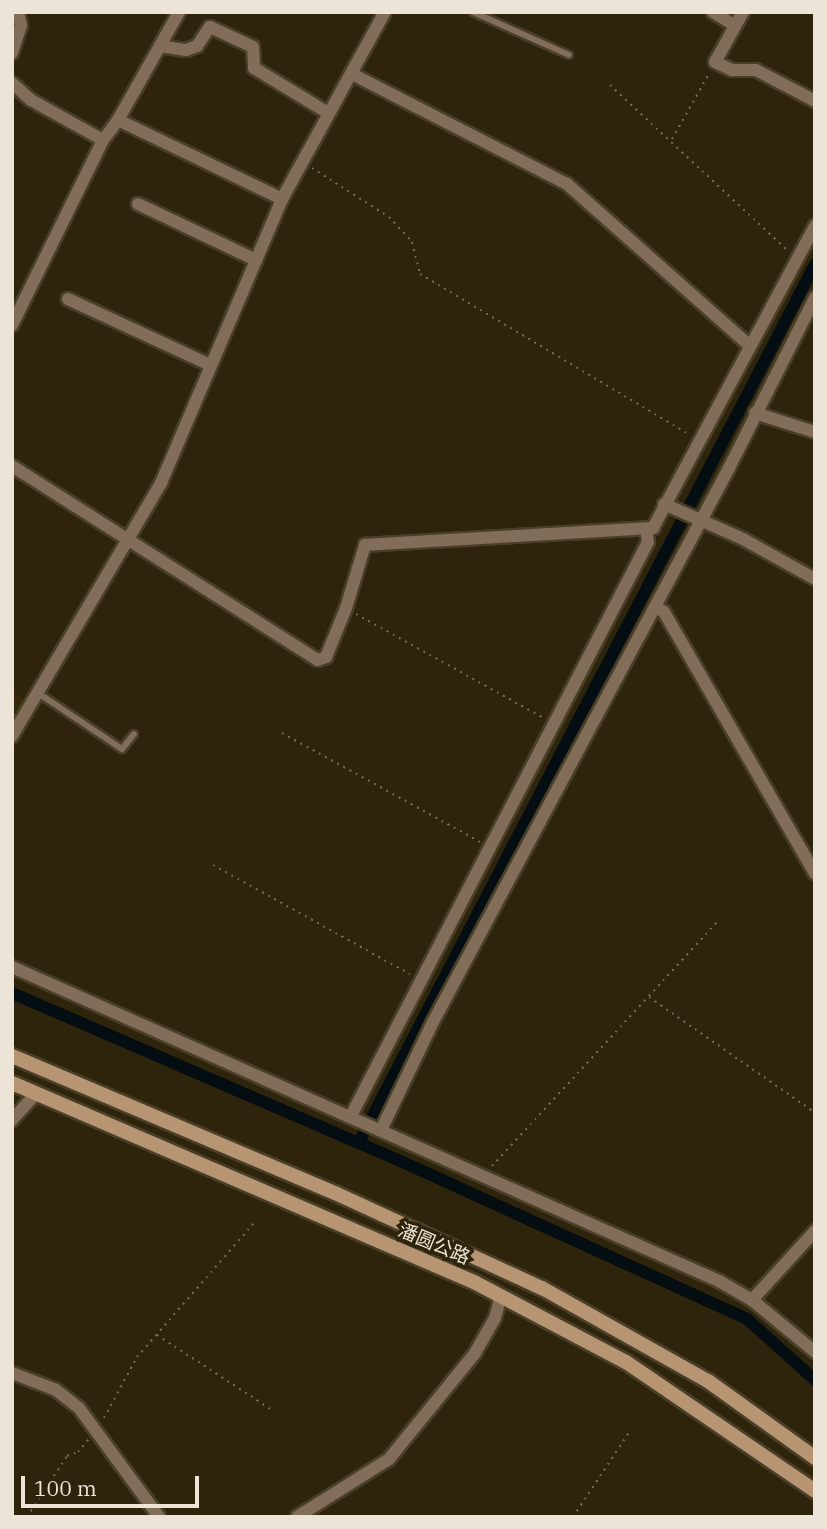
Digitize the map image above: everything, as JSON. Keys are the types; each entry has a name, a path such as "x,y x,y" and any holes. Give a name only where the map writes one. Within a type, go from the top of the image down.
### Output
{"main road":[{"name":"潘圆公路","path":"12,1056 335,1193 542,1288 618,1328 708,1381 815,1458"},
{"name":"潘圆公路","path":"12,1083 500,1296 626,1362 815,1491"}],"street":[{"path":"12,53 21,25 18,12"},
{"path":"12,325 103,140 118,120 179,12"},
{"path":"12,736 161,483 282,199 385,12"},
{"path":"713,12 736,26"},
{"path":"743,12 715,62 732,70 756,70 815,101"},
{"path":"160,46 186,50 197,46 210,27 253,47 254,68 328,113"},
{"path":"352,74 568,184 750,346"},
{"path":"12,83 31,100 103,140"},
{"path":"118,120 282,199"},
{"path":"138,204 256,260"},
{"path":"12,466 129,538 310,659 326,657 346,608 365,545 653,528 668,506 699,441 815,226"},
{"path":"379,1127 655,607 815,298"},
{"path":"68,299 210,365"},
{"path":"755,413 815,432"},
{"path":"668,506 699,519 815,579"},
{"path":"355,1116 648,542 646,530"},
{"path":"655,607 664,612 815,874"},
{"path":"12,967 355,1116 752,1300 815,1352"},
{"path":"12,1120 36,1093"},
{"path":"752,1300 815,1231"},
{"path":"297,1517 389,1459 475,1353 495,1318 500,1296"},
{"path":"12,1373 56,1390 97,1429 159,1517"}],"lane":[{"path":"473,12 569,55"},
{"path":"38,693 122,749 134,734"}],"path":[{"path":"672,140 715,62"},
{"path":"610,85 797,258"},
{"path":"302,162 389,217 412,242 420,274 699,441"},
{"path":"346,608 554,723"},
{"path":"282,733 491,847"},
{"path":"214,865 423,981"},
{"path":"484,1175 717,922"},
{"path":"648,996 815,1113"},
{"path":"27,1517 67,1456 78,1452 97,1429 136,1357 254,1223"},
{"path":"156,1334 272,1410"},
{"path":"573,1517 630,1431"}],"shaded area":[{"path":"15,692 37,711 12,752 12,694"}],"waterway":[{"path":"359,1142 815,264"},
{"path":"12,993 396,1159 747,1319 815,1380"}]}
